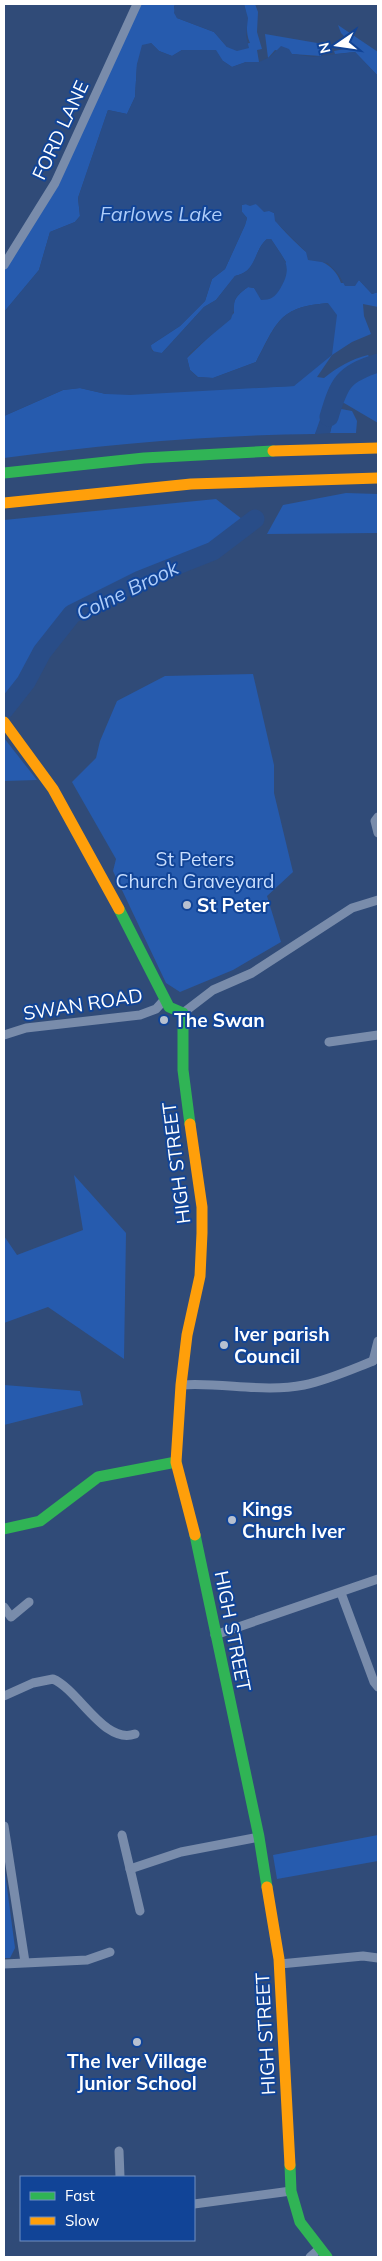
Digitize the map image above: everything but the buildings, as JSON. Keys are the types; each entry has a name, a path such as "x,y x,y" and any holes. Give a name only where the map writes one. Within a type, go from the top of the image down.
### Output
{"main road":[{"path":"4,473 133,459 273,450 378,448"},
{"path":"4,503 94,491 278,478 378,478"},
{"path":"4,722 71,817 169,1007 183,1014"},
{"name":"HIGH STREET","path":"183,1014 183,1070 202,1207 202,1233 200,1276 187,1335 181,1385 176,1462 200,1554 215,1635 259,1837 280,1964 291,2191 300,2222 319,2255"},
{"path":"4,1529 40,1521 98,1477 176,1462"}],"street":[{"name":"FORD LANE","path":"4,264 56,183 137,4"},
{"path":"378,817 375,822 378,833"},
{"path":"183,1014 213,990 252,973 352,908 378,900"},
{"name":"SWAN ROAD","path":"4,1035 26,1028 140,1015 156,1009 165,999"},
{"path":"329,1042 378,1035"},
{"path":"181,1385 200,1384 245,1388 302,1385 376,1364 378,1341"},
{"path":"215,1635 378,1579"},
{"path":"341,1593 374,1682 378,1687"},
{"path":"4,1607 11,1617 30,1602"},
{"path":"4,1696 33,1683 53,1679 70,1690 99,1724 122,1734 135,1734"},
{"path":"4,1826 25,1962"},
{"path":"122,1834 140,1911"},
{"path":"130,1869 181,1852 259,1837"},
{"path":"4,1964 87,1960 110,1952"},
{"path":"280,1964 362,1956 378,1958"},
{"path":"119,2151 120,2176"},
{"path":"195,2204 291,2191"}],"green space":[{"path":"138,4 175,4 177,18 214,32 227,47 250,43 244,4 255,4 258,12 257,32 262,49 257,50 259,62 246,62 232,67 223,61 182,50 172,56 159,51 151,43 137,64 135,97 127,114 108,110 78,198 80,216 75,222 50,232 39,270 4,312 4,267 56,185"},
{"path":"338,25 378,52 378,76 355,52 335,54 334,51 355,47 341,33"},
{"path":"265,34 323,44 321,56 292,54 275,50 268,58"},
{"path":"256,204 274,213 277,222 289,235 305,251 331,267 341,283 359,280 372,294 378,292 378,307 363,304 364,316 371,334 352,342 332,355 317,377 324,378 350,361 368,355 370,358 346,371 335,380 328,392 315,434 159,441 81,448 4,458 4,416 63,390 80,388 106,394 294,386 328,303 299,308 281,319 269,336 256,362 213,378 198,377 190,370 187,358 234,313 236,298 241,293 248,287 254,288 259,294 286,262 271,239 267,239 262,244 252,266 243,274 235,276 216,300 204,307 162,353 155,353 151,348 151,345 180,326 205,301 212,279 225,269 245,225 247,218 242,212 242,205"},
{"path":"378,369 378,423 344,403 337,404 353,380 364,373"},
{"path":"336,408 352,411 357,421 356,433 330,433"},
{"path":"346,493 378,494 378,533 267,534 283,505"},
{"path":"216,499 242,519 227,538 159,570 82,599 48,631 22,679 4,698 4,520"},
{"name":"St Peters Church Graveyard","path":"253,674 274,765 274,793 293,872 267,896 281,942 233,970 180,992 166,983 113,871 116,859 72,782 96,758 100,741 117,701 165,676"},
{"path":"4,738 37,780 4,781"},
{"path":"74,1175 126,1233 124,1359 48,1307 4,1323 4,1236 17,1255 83,1230"},
{"path":"4,1385 80,1391 83,1405 4,1425"},
{"path":"378,1835 378,1861 277,1879 273,1855"},
{"path":"4,1865 15,1948 10,1958 4,1958"}],"water":[{"path":"175,4 244,4 248,18 246,36 249,48 237,51 227,47 214,32 177,18 174,13"},
{"name":"Farlows Lake","path":"151,43 159,51 172,56 182,50 216,50 223,61 232,67 246,62 259,62 270,57 281,46 289,49 292,54 313,57 355,52 378,76 378,292 372,294 359,280 355,286 345,286 339,275 328,263 308,260 306,252 275,221 274,213 264,212 256,204 250,206 245,204 242,205 242,212 247,218 245,225 225,269 212,279 205,301 180,326 151,345 152,351 162,353 204,307 216,300 235,276 242,274 251,266 259,249 267,239 271,239 286,263 287,268 280,289 272,298 264,300 261,300 254,288 248,287 238,295 231,319 190,353 187,358 190,370 197,377 213,378 256,362 275,327 289,313 299,308 328,303 337,315 332,355 294,386 130,395 106,394 80,388 63,390 4,416 4,312 39,270 50,232 75,222 80,216 78,198 108,110 127,114 135,97 137,64 142,45"},
{"path":"370,358 378,369 364,373 353,380 337,404 325,405 331,388 341,376 354,366"},
{"path":"324,408 336,408 330,433 315,434"}],"waterway":[{"name":"Colne Brook","path":"329,417 336,396 344,381 357,371 378,363"},
{"name":"Colne Brook","path":"4,710 26,682 42,652 72,614 140,580 213,551 255,519"}],"traffic: fast":[{"path":"4,473 144,458 273,451"},
{"path":"119,909 169,1007 183,1013 183,1070 190,1124"},
{"path":"4,1529 40,1521 98,1477 176,1462"},
{"path":"195,1535 259,1837 267,1887"},
{"path":"290,2165 291,2191 300,2222 327,2257"}],"traffic: slow":[{"path":"273,451 378,448"},
{"path":"4,503 191,484 378,478"},
{"path":"4,722 53,789 119,909"},
{"path":"190,1124 202,1207 202,1233 200,1276 187,1335 181,1385 176,1462 195,1535"},
{"path":"267,1887 279,1959 290,2165"}],"place":[{"name":"St Peter","path":"187,905"},
{"name":"The Swan","path":"164,1020"},
{"name":"Iver parish Council","path":"224,1345"},
{"name":"Kings Church Iver","path":"232,1520"},
{"name":"The Iver Village Junior School","path":"137,2042"}]}
